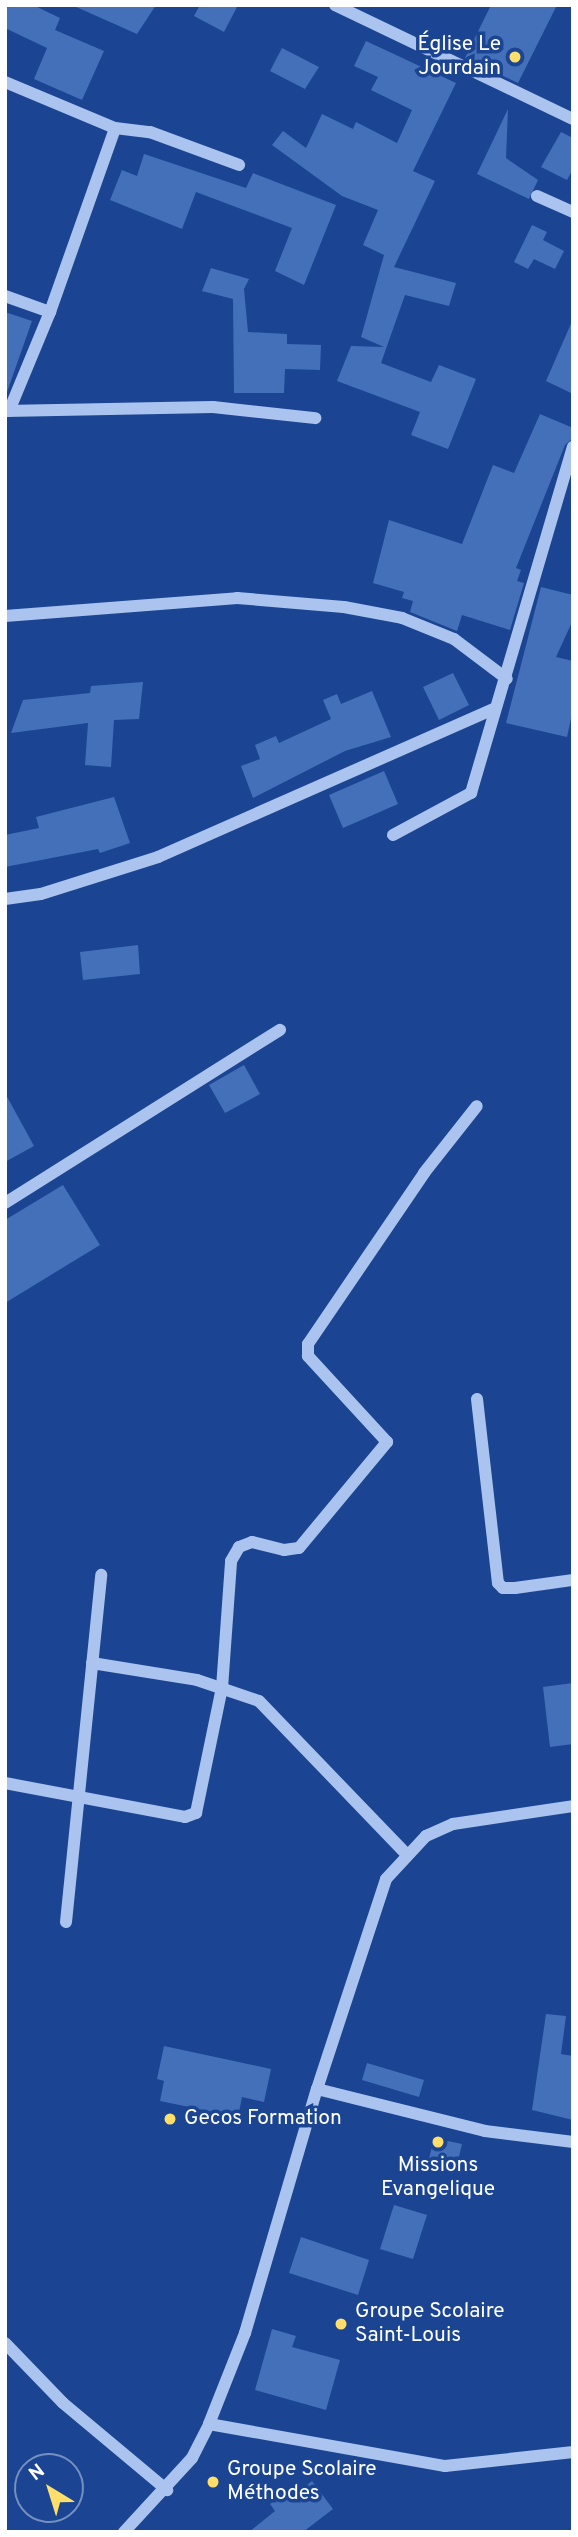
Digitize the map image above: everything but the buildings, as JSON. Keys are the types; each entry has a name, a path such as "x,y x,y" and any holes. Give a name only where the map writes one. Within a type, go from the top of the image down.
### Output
{"street":[{"path":"335,5 573,119"},
{"path":"5,82 115,128 150,132 239,166"},
{"path":"115,128 50,312 7,411 213,407 315,418"},
{"path":"537,195 573,212"},
{"path":"5,296 50,312"},
{"path":"393,835 471,793 493,709 507,679 573,447"},
{"path":"5,616 237,598 344,607 402,618 454,639 507,679"},
{"path":"5,900 40,894 158,857 493,709"},
{"path":"5,1203 280,1030"},
{"path":"5,1783 185,1817 196,1814 222,1688 231,1561 239,1547 252,1542 284,1550 299,1548 387,1443 308,1356 308,1344 401,1205 477,1106"},
{"path":"477,1399 498,1583 515,1588 573,1580"},
{"path":"66,1922 101,1575"},
{"path":"92,1663 222,1688 266,1705 406,1854"},
{"path":"124,2532 167,2490 192,2458 209,2424 244,2333 317,2089 386,1879 406,1854 426,1836 453,1824 573,1806"},
{"path":"317,2089 485,2131 573,2141"},
{"path":"5,2343 63,2403 167,2490"},
{"path":"209,2424 444,2466 573,2452"}],"place":[{"name":"Église Le Jourdain","path":"515,57"},
{"name":"Gecos Formation","path":"170,2119"},
{"name":"Missions Evangelique","path":"438,2142"},
{"name":"Groupe Scolaire Saint-Louis","path":"341,2324"},
{"name":"Groupe Scolaire Méthodes","path":"213,2482"}]}
